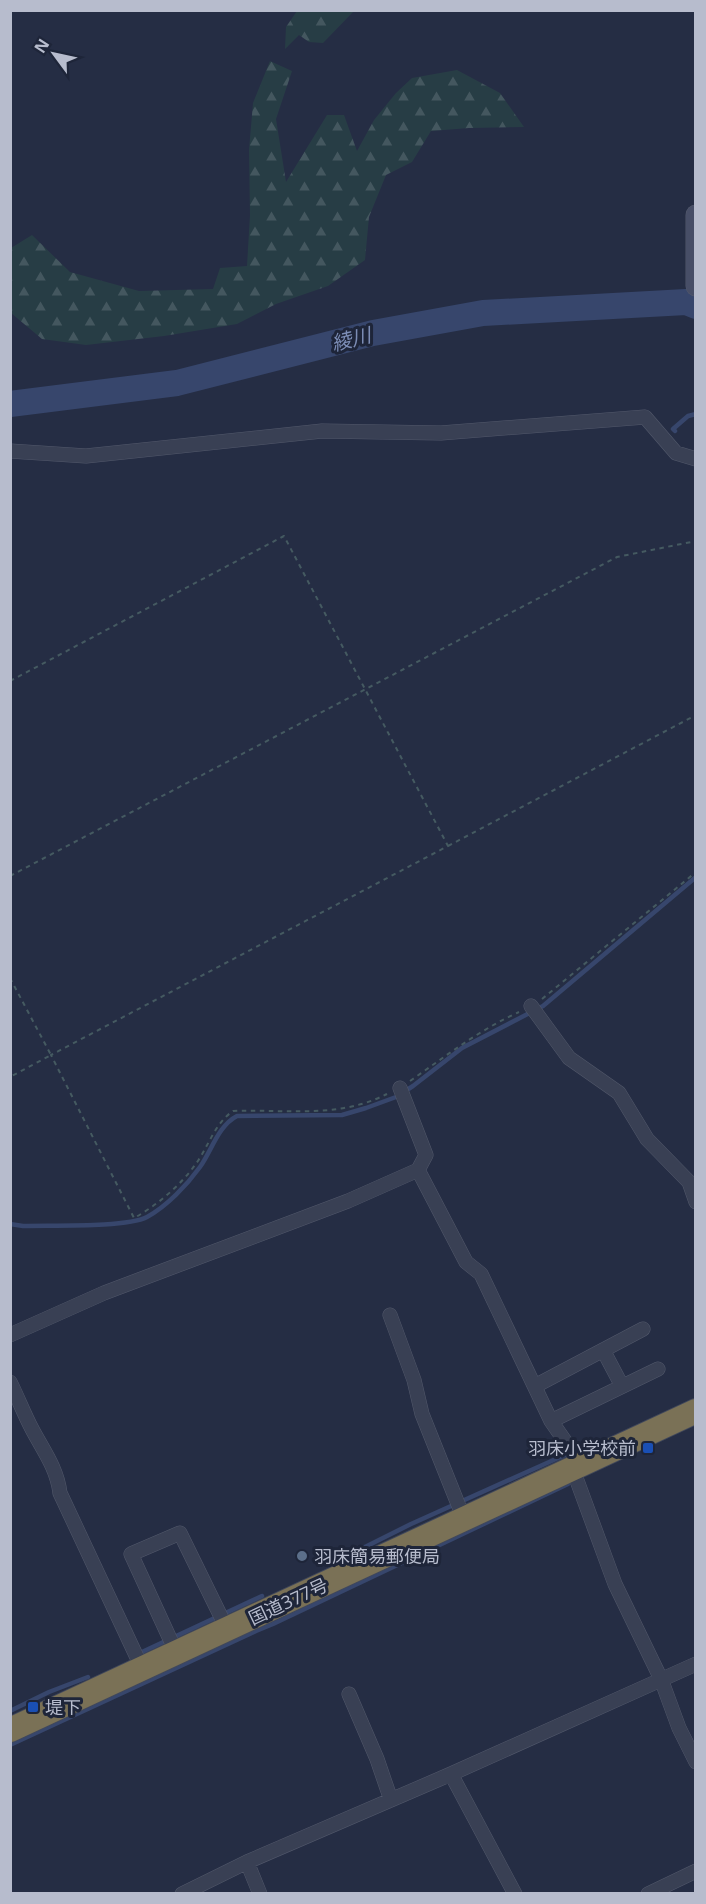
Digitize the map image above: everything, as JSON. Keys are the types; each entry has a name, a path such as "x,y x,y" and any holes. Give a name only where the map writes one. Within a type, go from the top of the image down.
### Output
{"highway":[{"name":"国道377号","path":"10,1730 142,1668 172,1643 222,1619 460,1509 578,1465 696,1411"}],"street":[{"path":"695,222 696,286"},
{"path":"10,451 86,456 322,431 441,433 645,417 676,453 696,459"},
{"path":"533,1009 569,1058 619,1093 647,1139 689,1182 696,1202"},
{"path":"10,1335 104,1293 348,1201 418,1170 426,1155 402,1091"},
{"path":"418,1170 466,1262 481,1274 551,1421 578,1465 615,1584 661,1680 696,1762"},
{"path":"390,1315 408,1361 422,1414 460,1509"},
{"path":"535,1386 643,1329"},
{"path":"603,1350 622,1386"},
{"path":"551,1421 658,1369"},
{"path":"10,1382 58,1479 60,1492 142,1668"},
{"path":"172,1643 131,1554 180,1533 222,1619"},
{"path":"182,1893 208,1888 247,1862 696,1664"},
{"path":"349,1694 391,1800"},
{"path":"451,1774 515,1893"},
{"path":"247,1862 260,1893"},
{"path":"648,1893 696,1871"}],"path":[{"path":"10,681 284,536 448,846"},
{"path":"10,876 617,557 696,541"},
{"path":"10,1077 696,715"},
{"path":"10,978 134,1218 147,1211 195,1166 224,1117 233,1111 307,1112 342,1109 402,1091 466,1040 493,1023 533,1009 696,872"}],"green space":[{"path":"297,11 354,11 323,43 309,42 299,35 285,49 286,27"},
{"path":"270,61 292,71 276,119 286,182 327,115 344,115 357,151 374,120 396,93 412,78 457,70 500,93 524,127 431,131 412,162 386,175 369,217 365,260 328,286 276,304 237,324 164,336 86,345 42,339 11,313 11,248 32,235 70,272 139,291 213,289 220,268 247,266 250,215 249,150 253,103"}],"waterway":[{"name":"綾川","path":"10,404 177,383 373,333 483,313 686,302 696,306"},
{"path":"675,431 673,429 688,416 696,414"},
{"path":"10,1224 23,1226 87,1225 137,1221 154,1212 183,1188 200,1167 220,1132 230,1120 237,1116 342,1115 396,1097 462,1048 543,1006 696,877"},
{"path":"339,1560 411,1524 567,1454"},
{"path":"10,1745 273,1624 568,1484"},
{"path":"142,1652 262,1596"},
{"path":"10,1711 49,1692 88,1677"}],"place":[{"name":"羽床小学校前","path":"648,1448"},
{"name":"羽床簡易郵便局","path":"302,1556"},
{"name":"堤下","path":"33,1707"}]}
